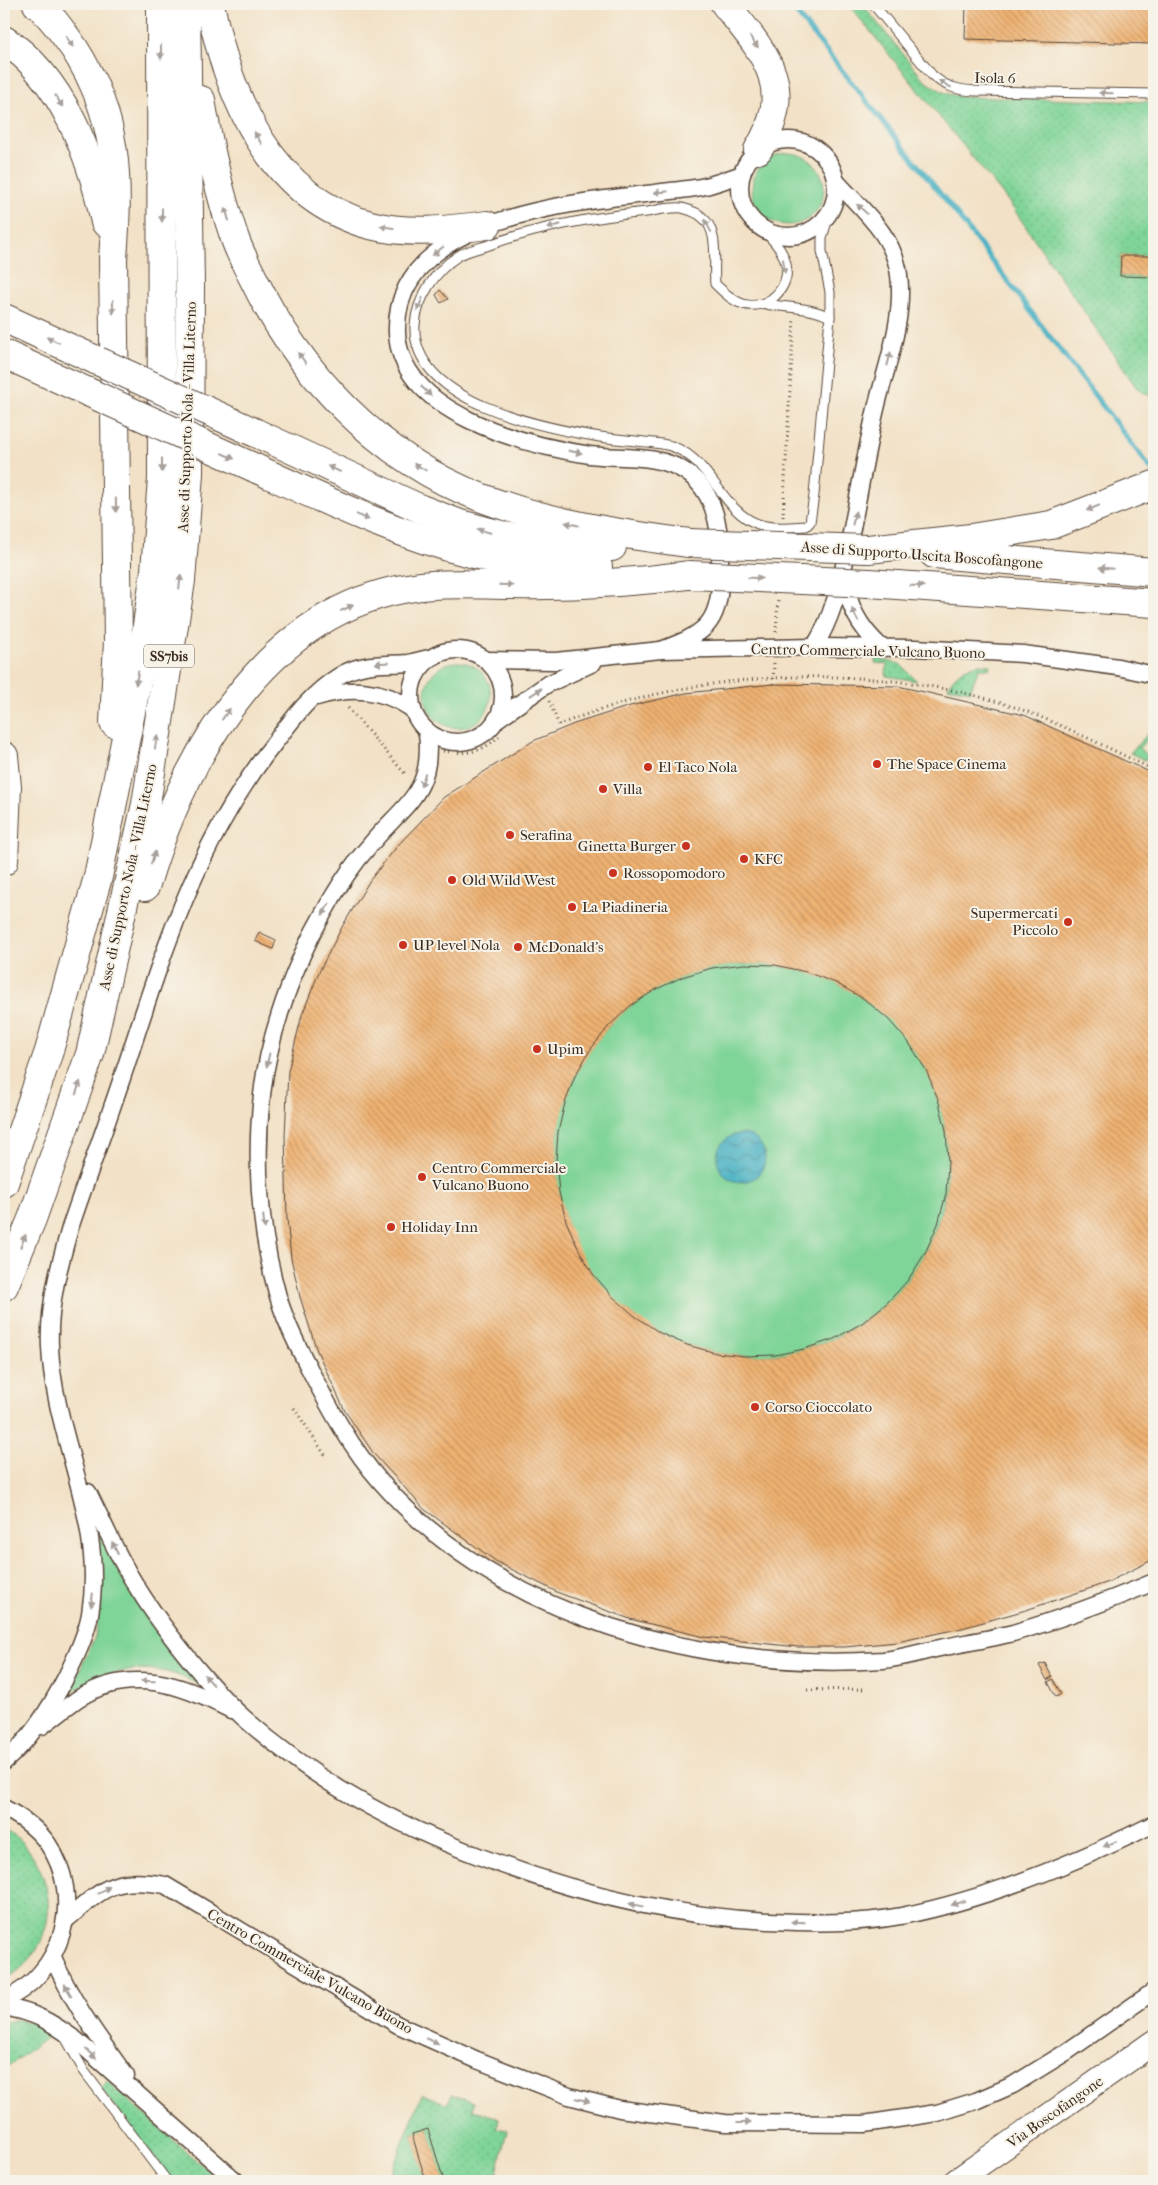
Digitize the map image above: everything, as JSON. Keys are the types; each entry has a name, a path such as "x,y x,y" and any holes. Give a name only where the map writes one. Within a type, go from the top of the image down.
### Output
{"highway":[{"path":"37,4 64,34 83,63 97,92 109,125 116,171 117,203 113,259 118,641 115,711 98,877"},
{"name":"Asse di Supporto Nola - Villa Literno","path":"4,1183 48,1051 98,877 142,652 155,571 162,478 161,4"},
{"path":"725,4 760,50 771,73 777,95 775,113 770,130 758,150"},
{"path":"197,7 213,167 234,238 260,293 282,330 309,368 338,403 372,434 433,474 482,498 546,518 593,529 689,543"},
{"path":"197,7 226,70 239,105 259,140 280,169 307,194 336,211 370,225 404,230 439,231 487,225"},
{"name":"Asse di Supporto Nola - Villa Literno","path":"4,1286 32,1219 90,1054 146,804 181,581 189,454 190,286 197,7"},
{"path":"4,40 20,50 45,79 68,115 86,151 100,193 113,259"},
{"path":"4,318 421,509 505,536 553,543 632,548 689,543"},
{"path":"4,354 362,517 402,532 475,554 520,562 689,575 869,583 1154,603"},
{"path":"868,549 971,538 1051,525 1149,485"},
{"name":"Asse di Supporto Uscita Boscofangone","path":"689,543 868,549 1154,572"},
{"path":"90,1054 155,852 179,793 214,730 243,690 281,651 310,627 348,607 386,594 421,587 473,584 511,586 640,582 689,575"},
{"path":"4,756 7,787 4,860"}],"street":[{"path":"785,139 800,141 813,146 825,156 833,168 837,182 835,199 829,215 818,227 804,234 788,236 773,234 759,227 749,216 742,203 740,188 742,174 748,160 758,150 771,142 785,139"},
{"path":"662,650 704,630 717,610 720,596 720,538 718,524 710,502 700,487 687,472 670,464 653,460 591,455 556,448 504,433 447,408 428,394 412,377 401,356 397,332 400,310 405,290 415,273 447,244 487,225 571,204 698,188 742,174"},
{"path":"814,647 824,632 842,575 875,413 897,325 901,296 899,273 883,233 872,218 837,182"},
{"path":"842,575 850,607 858,622 882,648"},
{"name":"Centro Commerciale Vulcano Buono","path":"74,1466 57,1406 50,1346 55,1290 70,1228 152,981 188,887 234,801 263,758 312,698 340,675 357,667 381,663 408,663 430,658 444,651 458,649 473,652 486,660 556,661 610,657 662,650 814,647 1023,654 1118,667 1154,675"},
{"name":"Centro Commerciale Vulcano Buono","path":"427,732 449,741 472,740 500,726 546,685 573,671 610,657"},
{"name":"Centro Commerciale Vulcano Buono","path":"412,709 410,695 412,680 419,668 430,658"},
{"path":"486,660 495,670 501,682 503,695 500,726"},
{"path":"312,698 334,692 360,689 382,694 412,709 418,722 427,732 428,762 419,790 368,847 325,910 307,943 278,1024 269,1056 262,1094 259,1171 267,1247 275,1287 287,1322 333,1416 380,1481 430,1529 473,1562 508,1583 561,1608 602,1624 704,1651 795,1659 858,1660 897,1658 1011,1633 1154,1582"},
{"path":"74,1466 124,1566 141,1594 194,1663 242,1716 288,1754 340,1790 383,1815 420,1833 499,1864 568,1888 672,1912 743,1920 787,1922 845,1921 900,1916 954,1905 1037,1875 1154,1824"},
{"path":"32,1733 56,1698 70,1670 81,1646 90,1615 93,1587 91,1540 74,1466"},
{"path":"4,1762 32,1733 79,1698 102,1687 123,1682 157,1681 186,1688 242,1716"},
{"path":"4,1808 35,1828 48,1843 58,1861 64,1880 67,1900 66,1920 61,1939 53,1956 37,1978 16,1995 4,2000"},
{"name":"Centro Commerciale Vulcano Buono","path":"66,1920 101,1890 113,1884 142,1881 165,1886 398,2026 431,2041 570,2096 620,2109 725,2123 864,2124 937,2113 976,2101 1012,2085 1068,2051 1154,1991"},
{"path":"53,1956 62,1980 79,2010 145,2102"},
{"path":"4,2007 23,2010 49,2020 61,2029 236,2181"},
{"name":"Via Boscofangone","path":"956,2181 1154,2042"}],"lane":[{"name":"Isola 6","path":"873,4 932,75 940,83 951,88 974,91 1154,94"},
{"path":"829,215 822,238 822,251 830,292 830,317 814,496 810,522 806,526 764,526 745,517 736,510 713,479 690,456 675,447 602,437 514,418 452,390 433,373 420,352 415,334 416,310 425,292 441,270 460,256 557,225 602,217 680,208 693,211 703,217 709,225 713,237 715,284 729,297 744,304 766,304 795,308 820,312 830,317"},
{"path":"759,227 771,237 786,264 786,276 781,289 766,304"},
{"path":"61,2029 84,2071 167,2181"}],"path":[{"path":"782,527 795,308"},
{"path":"773,684 778,596"},
{"path":"546,695 559,725 641,697 698,685 773,677 882,681 909,684 989,698 1028,711 1154,770"},
{"path":"334,692 419,790"},
{"path":"438,756 440,752 445,751 455,754 478,751 493,742 500,726"},
{"path":"1149,768 1152,764"},
{"path":"294,1408 327,1458"},
{"path":"807,1690 865,1689"}],"green space":[{"path":"848,4 862,4 925,81 945,93 962,97 1154,102 1154,256 1121,256 1120,276 1154,278 1154,397 1143,393 1136,387 1008,201"},
{"path":"788,153 802,156 814,163 821,175 824,189 821,203 814,215 802,222 788,225 774,222 762,215 755,203 752,189 755,175 762,163 774,156"},
{"path":"876,658 900,664 917,681 886,676 887,664 875,663"},
{"path":"458,662 471,665 481,672 488,682 491,695 488,708 481,718 471,725 458,728 445,725 435,718 428,708 425,695 428,682 435,672 445,665"},
{"path":"979,664 990,665 989,669 979,668 970,691 948,687 953,678 960,672"},
{"path":"1154,727 1154,732 1139,748 1148,756 1145,760 1130,753"},
{"path":"752,964 790,968 827,979 861,997 890,1022 915,1051 933,1085 944,1122 948,1160 944,1198 933,1235 915,1269 890,1298 861,1323 827,1341 790,1352 752,1356 714,1352 677,1341 643,1323 614,1298 589,1269 571,1235 560,1198 556,1160 560,1122 571,1085 589,1051 614,1022 643,997 677,979 714,968"},
{"path":"99,1530 108,1552 131,1593 172,1650 202,1686 184,1677 151,1669 120,1672 88,1683 70,1692 95,1637 100,1607"},
{"path":"4,1828 23,1843 36,1862 45,1883 48,1905 46,1927 38,1947 24,1965 4,1980"},
{"path":"19,2020 34,2024 52,2034 4,2069 4,2022"},
{"path":"107,2081 219,2181 172,2181 101,2089"},
{"path":"422,2094 447,2104 452,2094 474,2102 473,2110 499,2118 497,2128 507,2130 495,2181 444,2181 428,2129 412,2134 426,2181 388,2181"}],"water":[{"path":"741,1134 750,1136 758,1141 763,1149 765,1158 763,1167 758,1175 750,1180 741,1182 732,1180 724,1175 719,1167 717,1158 719,1149 724,1141 732,1136"}],"building":[{"path":"966,4 1154,4 1154,44 965,39"},
{"path":"1121,256 1153,256 1153,277 1120,276"},
{"path":"440,290 448,299 441,303 436,295"},
{"name":"Centro Commerciale Vulcano Buono","path":"773,684 898,686 1024,715 1154,774 1154,1559 1106,1583 1026,1610 962,1628 897,1642 845,1647 798,1647 704,1637 630,1619 559,1593 497,1562 424,1509 374,1454 345,1411 317,1351 300,1297 291,1258 287,1219 285,1136 288,1071 302,1015 319,972 342,927 370,880 399,844 444,797 533,741 574,724 630,706 686,693","holes":["744,964 775,965 806,972 836,983 864,999 888,1019 909,1043 926,1070 938,1099 946,1130 948,1162 946,1194 938,1224 925,1253 908,1280 887,1303 862,1323 834,1339 804,1349 775,1355 745,1356 716,1353 687,1345 660,1333 635,1316 613,1297 593,1274 578,1248 566,1221 559,1192 556,1162 558,1132 565,1103 575,1076 590,1050 609,1026 630,1006 655,990 682,977 712,968"]},
{"path":"259,932 276,940 273,949 255,941"},
{"path":"1045,1663 1052,1677 1047,1680 1039,1665"},
{"path":"1053,1679 1061,1694 1056,1697 1048,1682"},
{"path":"428,2129 444,2181 426,2181 418,2155 412,2134"}],"waterway":[{"path":"789,4 948,203 1154,473"}],"place":[{"name":"The Space Cinema","path":"877,764"},
{"name":"El Taco Nola","path":"648,767"},
{"name":"Villa","path":"603,789"},
{"name":"Serafina","path":"510,835"},
{"name":"Ginetta Burger","path":"686,846"},
{"name":"KFC","path":"744,859"},
{"name":"Rossopomodoro","path":"613,873"},
{"name":"Old Wild West","path":"452,880"},
{"name":"La Piadineria","path":"572,907"},
{"name":"Supermercati Piccolo","path":"1068,922"},
{"name":"UP level Nola","path":"403,945"},
{"name":"McDonald's","path":"518,947"},
{"name":"Upim","path":"537,1049"},
{"name":"Centro Commerciale Vulcano Buono","path":"422,1177"},
{"name":"Holiday Inn","path":"391,1227"},
{"name":"Corso Cioccolato","path":"755,1407"}]}
